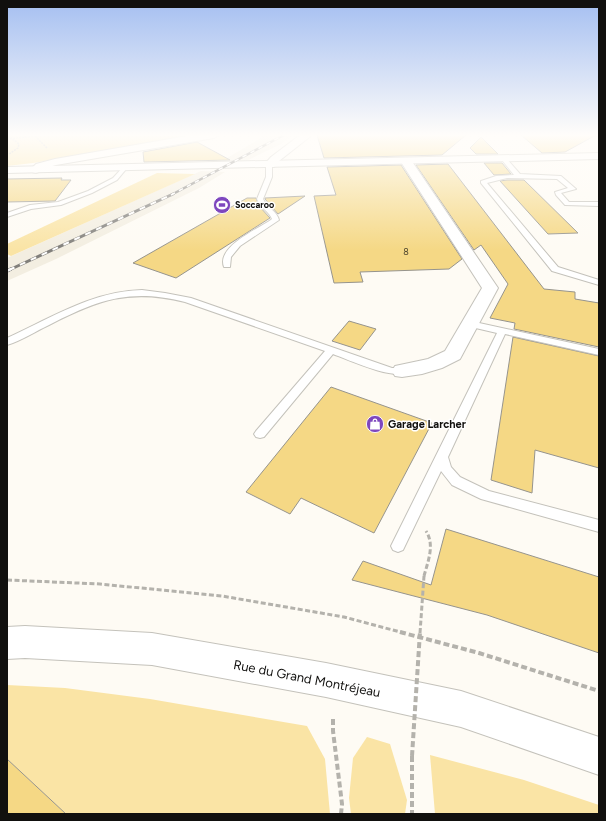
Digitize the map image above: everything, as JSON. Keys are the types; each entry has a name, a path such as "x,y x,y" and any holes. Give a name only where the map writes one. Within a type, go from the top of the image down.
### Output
{"street":[{"path":"402,371 422,368 443,361 453,355 490,288 414,173"},
{"name":"Rue du Grand Montréjeau","path":"7,643 25,642 152,649 326,680 461,709 599,756"}],"lane":[{"path":"7,216 30,207 59,204 90,192 114,179 119,173"},
{"path":"227,265 227,257 232,249 276,220 275,216 263,206 260,199 269,177 269,173"},
{"path":"599,204 567,204 558,192 573,190 558,177 517,176 487,179 483,182 555,269 599,283"},
{"path":"7,210 17,212"},
{"path":"7,342 97,300 114,296 144,293 174,296 188,300 310,342 331,351 391,370 402,371"},
{"path":"470,324 599,352"},
{"path":"398,546 502,331"},
{"path":"260,434 331,351"},
{"path":"442,457 446,469 456,481 486,495 599,526"}],"path":[{"path":"412,814 412,756 424,576 431,543"},
{"path":"7,580 100,584 222,596 344,617 479,653 599,691"},
{"path":"333,719 333,731 342,804 341,814"}],"shaded area":[{"path":"156,173 195,174 11,256 7,254 7,244"},
{"path":"196,173 223,173 199,188 56,259 7,281 7,258"},
{"path":"7,685 65,688 150,699 307,726 325,759 330,814 66,814 7,759"},
{"path":"367,737 390,744 407,800 405,814 351,814 349,798 353,758"},
{"path":"430,755 524,780 599,805 599,814 435,814"}],"building":[{"path":"329,173 406,173 462,259 449,269 360,272 363,282 334,283 314,196 336,195"},
{"path":"422,173 455,173 544,289 575,292 575,299 599,303 599,347 514,329 515,323 490,318 508,284 481,245 474,250"},
{"path":"493,173 511,174 494,175"},
{"path":"62,178 61,180 71,180 55,201 7,202 7,179"},
{"path":"524,180 578,233 548,234 500,181"},
{"path":"305,196 278,214 265,199 265,198"},
{"path":"247,198 256,198 259,206 270,218 176,278 133,263"},
{"path":"349,321 376,329 360,350 332,341"},
{"path":"513,337 599,356 599,468 535,450 532,493 491,480"},
{"path":"331,387 432,423 374,533 301,498 290,514 246,492"},
{"path":"446,529 599,577 599,653 487,615 352,580 363,561 431,585"},
{"path":"7,759 66,814 7,814"}],"railway":[{"path":"172,194 212,173"},
{"path":"9,270 172,194"}],"place":[{"name":"Soccaroo","path":"222,205"},
{"name":"Garage Larcher","path":"375,424"}]}
